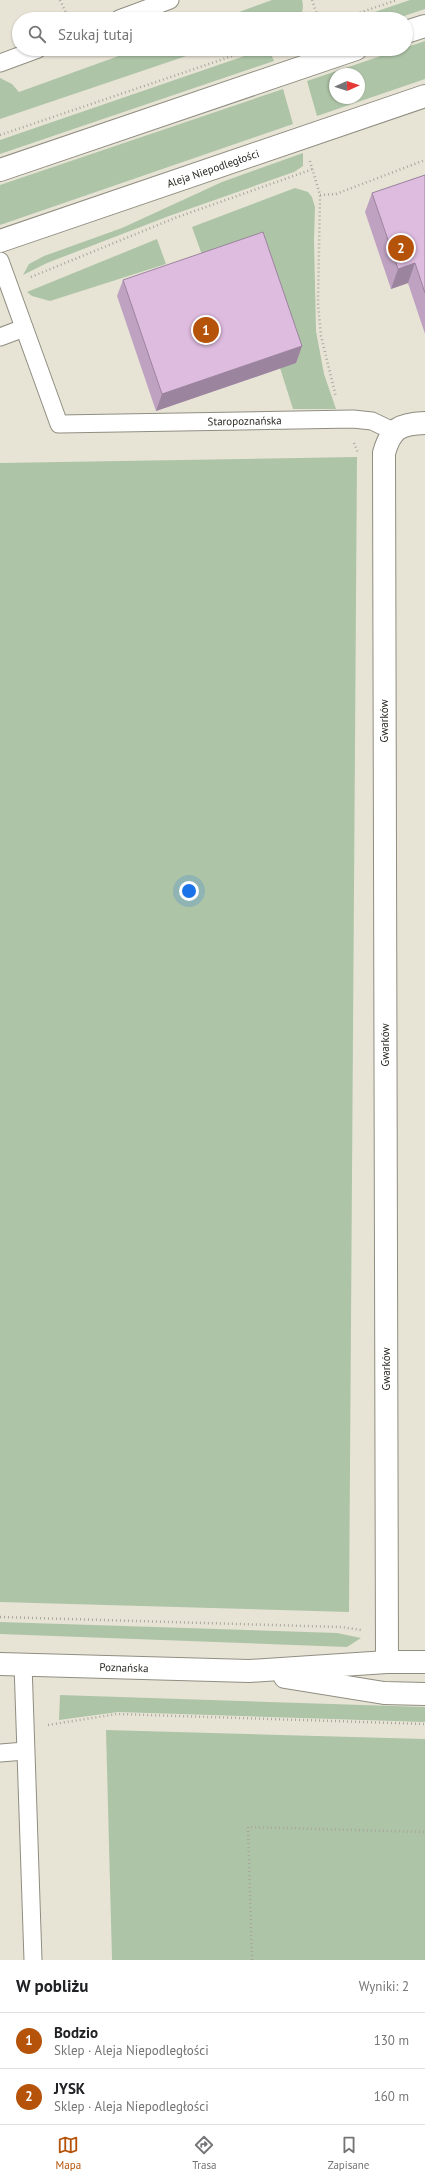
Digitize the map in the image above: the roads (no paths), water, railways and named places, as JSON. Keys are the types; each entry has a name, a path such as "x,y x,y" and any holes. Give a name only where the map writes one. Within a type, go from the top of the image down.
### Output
{"street":[{"path":"413,30 425,26"},
{"path":"0,170 335,56"},
{"name":"Aleja Niepodległości","path":"0,241 425,96"},
{"path":"394,431 402,425 425,422"},
{"name":"Gwarków","path":"387,1662 384,453 387,442 394,431"},
{"name":"Poznańska","path":"0,1664 249,1672 387,1662 425,1662"},
{"name":"Poznańska","path":"249,1672 384,1693 425,1694"}],"lane":[{"path":"138,12 170,0"},
{"path":"0,63 19,56"},
{"path":"0,261 24,328 0,337"},
{"name":"Staropoznańska","path":"24,328 59,424 344,420 372,421 394,431"},
{"path":"23,1664 33,1960"},
{"path":"0,1752 25,1751"}],"place":[{"name":"JYSK","path":"401,248"},
{"name":"Bodzio","path":"206,330"}]}
